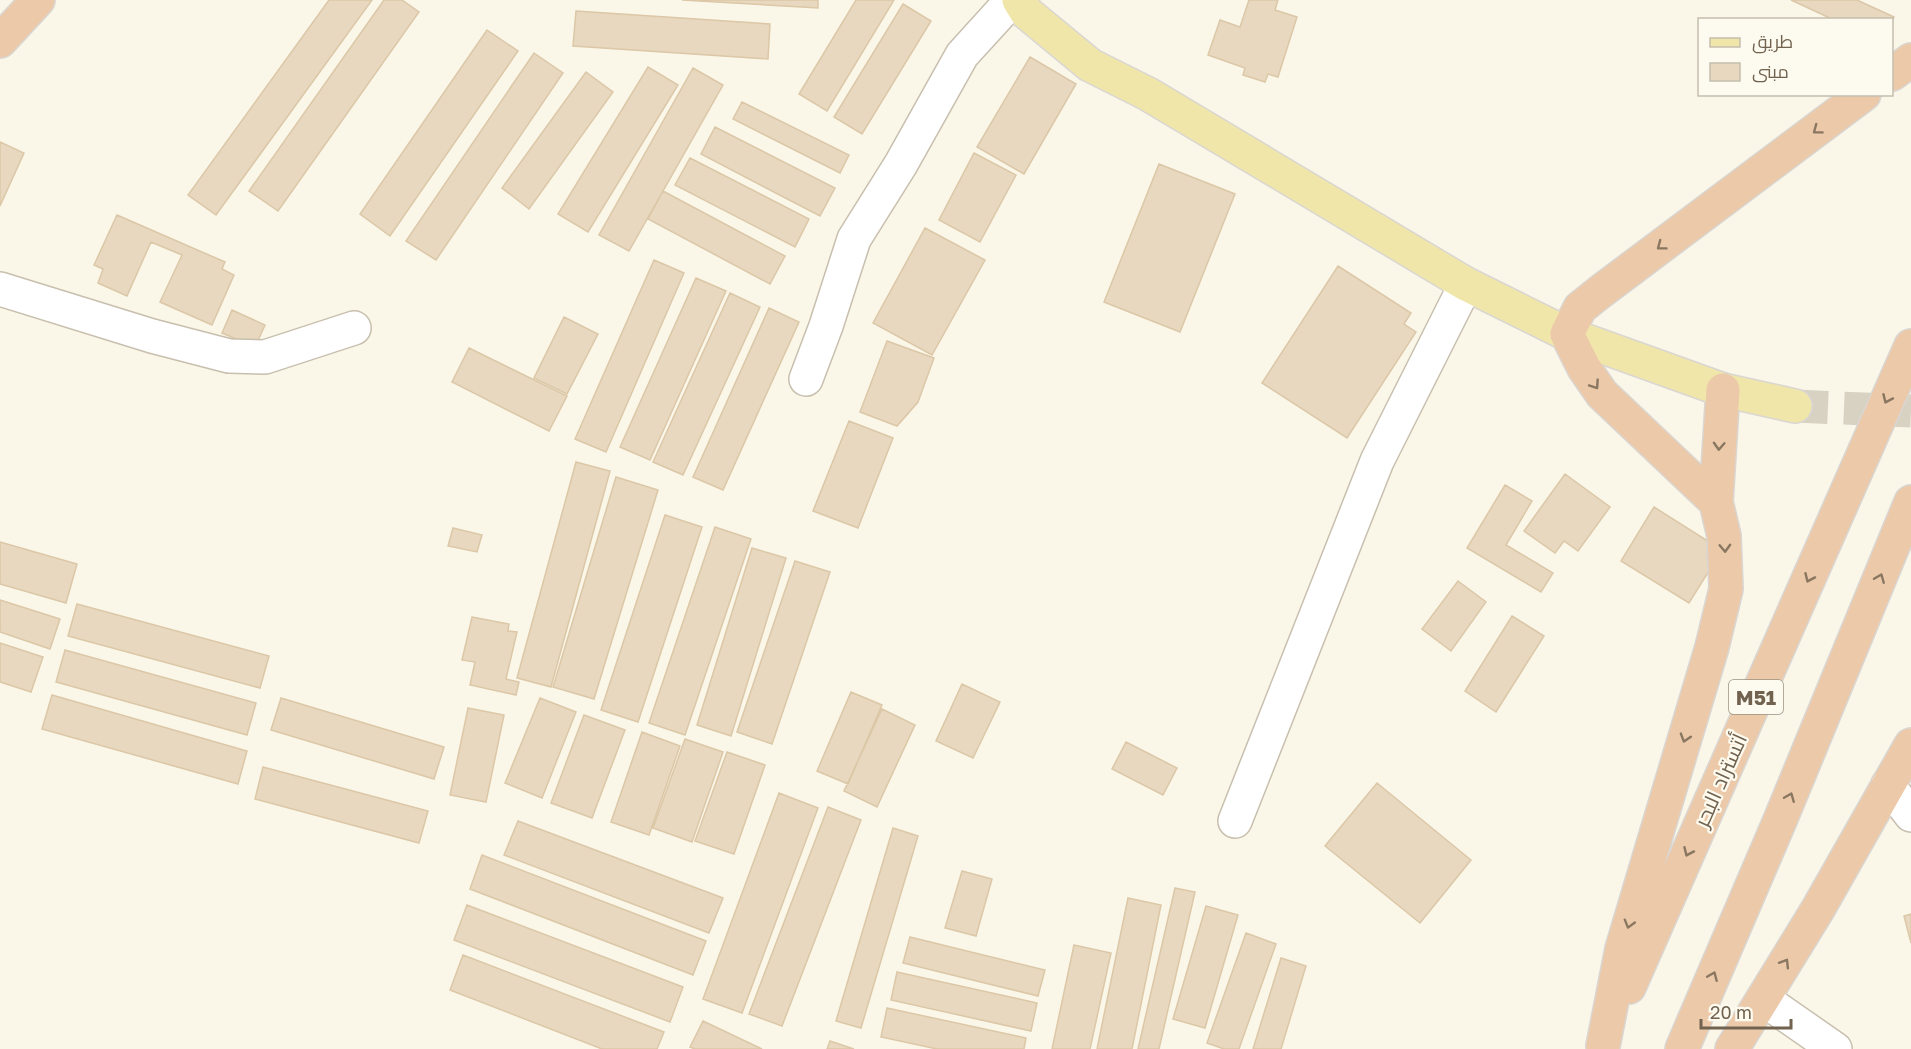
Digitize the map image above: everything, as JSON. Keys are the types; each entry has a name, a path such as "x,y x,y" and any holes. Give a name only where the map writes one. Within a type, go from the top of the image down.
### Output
{"highway":[{"path":"0,41 38,0"},
{"path":"1893,73 1911,60"},
{"path":"1716,502 1602,394 1584,368 1567,334 1580,308 1861,96"},
{"name":"أتستراد البحر","path":"1602,1047 1911,346"},
{"path":"1602,1047 1622,949 1712,646 1726,589 1724,536 1716,502 1723,390"},
{"path":"1682,1049 1781,818 1911,502"},
{"path":"1732,1049 1818,909 1911,745"}],"main road":[{"path":"1019,0 1027,13 1090,65 1148,94 1466,284 1567,334 1723,390 1795,406"}],"street":[{"path":"806,379 826,326 854,238 901,164 962,56 1012,0"},
{"path":"1235,821 1377,461 1466,284"},
{"path":"0,289 152,336 229,356 265,357 354,328"},
{"path":"1888,785 1911,815"},
{"path":"1763,999 1836,1049"}],"building":[{"path":"329,0 372,0 216,215 188,195"},
{"path":"384,0 402,0 419,12 278,211 249,191"},
{"path":"682,0 818,0 818,8"},
{"path":"856,0 894,0 827,111 799,94"},
{"path":"1249,0 1278,0 1275,10 1297,17 1278,77 1268,74 1265,82 1243,75 1245,68 1208,55 1220,20 1240,27"},
{"path":"1791,0 1857,0 1894,17 1893,20 1830,18"},
{"path":"903,4 931,21 862,134 834,117"},
{"path":"576,11 770,24 768,59 573,46"},
{"path":"487,30 518,51 390,236 360,214"},
{"path":"534,53 563,73 436,260 406,241"},
{"path":"1030,57 1076,84 1024,174 977,147"},
{"path":"648,67 678,85 588,232 558,214"},
{"path":"693,68 723,85 629,251 599,235"},
{"path":"586,72 613,92 529,209 502,188"},
{"path":"742,102 849,155 840,173 733,119"},
{"path":"715,127 835,188 820,216 701,154"},
{"path":"0,142 24,153 0,206"},
{"path":"974,153 1016,175 980,242 939,220"},
{"path":"690,158 809,219 795,247 675,185"},
{"path":"1159,164 1235,194 1180,332 1104,302"},
{"path":"663,191 785,256 770,284 648,219"},
{"path":"117,215 225,262 222,269 234,275 212,325 160,302 182,255 151,242 127,296 98,283 103,269 94,265"},
{"path":"925,228 985,260 932,355 873,323"},
{"path":"654,260 684,273 606,452 575,439"},
{"path":"1338,266 1411,313 1404,324 1416,332 1347,438 1262,383"},
{"path":"696,278 726,291 650,460 620,447"},
{"path":"730,293 760,307 683,475 653,462"},
{"path":"769,308 799,322 723,490 693,477"},
{"path":"232,310 265,325 255,347 222,333"},
{"path":"564,317 598,334 567,394 534,378"},
{"path":"887,341 934,358 918,402 897,426 860,412"},
{"path":"469,348 567,396 549,431 452,382"},
{"path":"849,421 893,438 858,528 813,511"},
{"path":"576,462 610,471 551,687 517,678"},
{"path":"1565,474 1610,507 1578,551 1564,541 1555,553 1524,531"},
{"path":"616,477 658,490 594,699 553,687"},
{"path":"1505,485 1532,501 1506,545 1553,573 1541,592 1467,548"},
{"path":"1654,507 1722,550 1689,603 1621,561"},
{"path":"665,515 702,527 638,722 601,710"},
{"path":"715,527 751,539 685,735 649,723"},
{"path":"453,528 482,535 477,552 448,546"},
{"path":"0,542 77,564 66,603 0,584"},
{"path":"752,548 786,558 731,736 697,725"},
{"path":"795,561 830,572 772,744 737,732"},
{"path":"1458,581 1486,602 1451,651 1422,629"},
{"path":"0,600 60,619 50,649 0,632"},
{"path":"77,604 269,656 260,688 68,636"},
{"path":"1512,616 1544,636 1496,712 1465,691"},
{"path":"472,617 509,624 508,631 517,632 506,679 519,682 516,695 470,685 475,662 462,660"},
{"path":"0,643 43,657 31,692 0,682"},
{"path":"65,650 256,703 247,735 56,682"},
{"path":"962,684 1000,702 973,758 936,741"},
{"path":"851,692 882,705 848,784 817,771"},
{"path":"52,695 247,751 238,784 42,729"},
{"path":"281,698 444,747 434,779 271,730"},
{"path":"540,698 576,712 542,798 505,783"},
{"path":"468,708 504,715 486,802 450,795"},
{"path":"882,709 915,725 877,807 844,791"},
{"path":"584,715 625,730 592,818 551,803"},
{"path":"642,732 680,746 649,835 611,822"},
{"path":"685,739 723,752 692,842 653,828"},
{"path":"1126,742 1177,768 1163,795 1112,769"},
{"path":"727,752 765,765 734,854 695,841"},
{"path":"263,767 428,811 419,843 255,799"},
{"path":"1377,783 1471,860 1420,923 1325,846"},
{"path":"779,793 818,808 742,1013 703,999"},
{"path":"828,807 861,820 782,1026 749,1014"},
{"path":"518,821 723,898 709,933 504,855"},
{"path":"893,828 918,836 861,1028 836,1021"},
{"path":"482,855 706,941 693,975 470,889"},
{"path":"962,871 992,879 976,936 945,928"},
{"path":"1175,888 1195,892 1159,1049 1138,1049"},
{"path":"1128,898 1161,905 1132,1049 1097,1049"},
{"path":"467,905 683,987 670,1022 454,940"},
{"path":"1206,906 1238,915 1205,1028 1173,1019"},
{"path":"1911,914 1911,943 1904,916"},
{"path":"1246,933 1276,944 1239,1049 1224,1049 1207,1043"},
{"path":"910,937 1045,970 1038,996 903,963"},
{"path":"1074,945 1111,953 1090,1049 1052,1049"},
{"path":"463,955 664,1032 657,1049 602,1049 450,990"},
{"path":"1281,958 1306,966 1281,1049 1253,1049"},
{"path":"897,972 1037,1003 1031,1031 891,1000"},
{"path":"887,1008 1026,1038 1024,1049 937,1049 881,1037"},
{"path":"703,1021 762,1049 695,1049 690,1047"},
{"path":"830,1041 854,1049 827,1049"}],"tunnel":[{"path":"1795,406 1911,411"}]}
